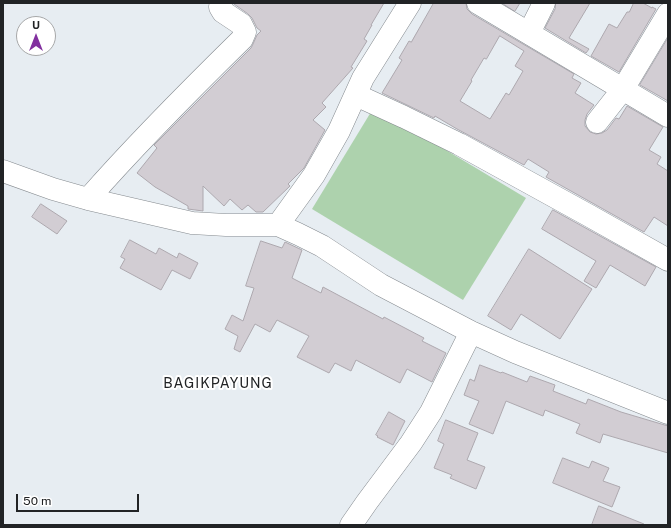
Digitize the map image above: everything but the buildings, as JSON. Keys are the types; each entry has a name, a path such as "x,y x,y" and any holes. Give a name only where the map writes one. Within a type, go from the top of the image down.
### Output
{"street":[{"path":"88,199 111,172 168,112 242,39 245,32 241,24 223,12 220,7 221,3"},
{"path":"278,225 314,175 339,131 363,78 410,3"},
{"path":"478,3 668,116"},
{"path":"529,33 544,3"},
{"path":"597,122 623,89 668,14"},
{"path":"356,95 459,144 668,260"},
{"path":"3,171 53,189 88,199 192,223 226,225 278,225 322,246 381,285 471,332 515,352 668,413"},
{"path":"351,525 411,443 431,412 471,332"}],"green space":[{"path":"374,107 526,198 463,300 312,209"}],"district":[{"name":"BAGIKPAYUNG","path":"218,384"}]}
